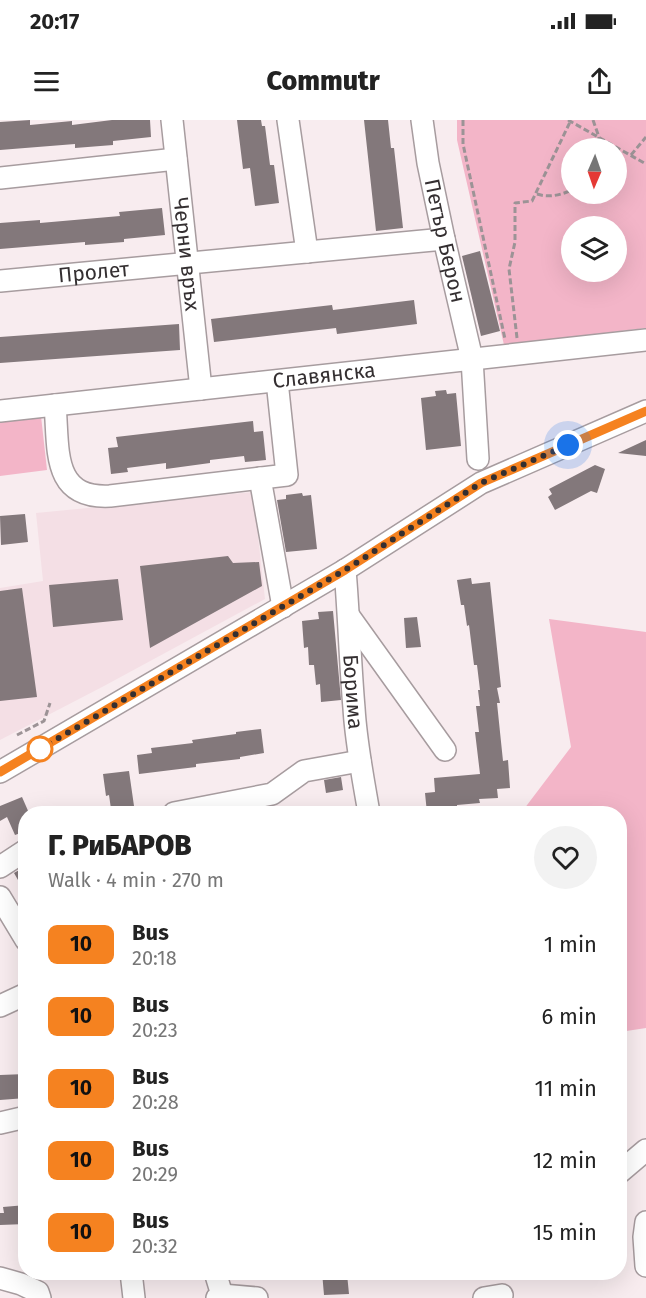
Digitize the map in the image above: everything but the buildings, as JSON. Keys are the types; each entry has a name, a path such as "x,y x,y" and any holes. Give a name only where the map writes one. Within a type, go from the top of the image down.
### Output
{"street":[{"name":"Черни връх","path":"172,120 201,389"},
{"path":"288,120 307,252"},
{"name":"Петър Берон","path":"422,120 428,163 472,359 478,459"},
{"path":"0,178 176,159"},
{"path":"187,263 444,239"},
{"name":"Пролет","path":"0,281 187,263"},
{"name":"Славянска","path":"0,411 646,340"},
{"path":"55,405 61,469 67,480 78,492 94,496 110,495 287,475 277,381"},
{"path":"0,772 345,570 481,483 646,411"},
{"path":"260,478 283,607"},
{"name":"Борима","path":"345,570 354,710 368,806"},
{"path":"349,616 445,750"},
{"path":"210,806 272,794 304,771 360,761"},
{"path":"0,867 18,855"},
{"path":"0,897 18,927"},
{"path":"0,1006 18,998"},
{"path":"0,1122 18,1119"},
{"path":"627,1166 646,1150"},
{"path":"646,1222 644,1237 646,1266"},
{"path":"0,1278 38,1292 40,1298"},
{"path":"132,1280 134,1298"},
{"path":"217,1280 220,1297 256,1298"}],"path":[{"path":"463,120 463,144 514,355"},
{"path":"514,355 509,269 515,242 515,202 532,201 537,194 570,120 646,164"},
{"path":"593,120 599,137"},
{"path":"631,155 646,137"},
{"path":"537,194 543,196 561,194"},
{"path":"17,735 44,720 50,703"}],"shaded area":[{"path":"457,120 646,120 646,328 504,345 457,140"},
{"path":"41,416 47,470 0,476 0,421"},
{"path":"253,492 265,599 0,740 0,588 43,581 36,513"},
{"path":"549,619 646,632 646,1028 627,1031 627,806 526,806 571,747"}],"bus line":[{"name":"10","path":"0,772 345,570 481,483 646,411"}],"route":[{"path":"40,749 345,570 481,483 568,445"}]}
